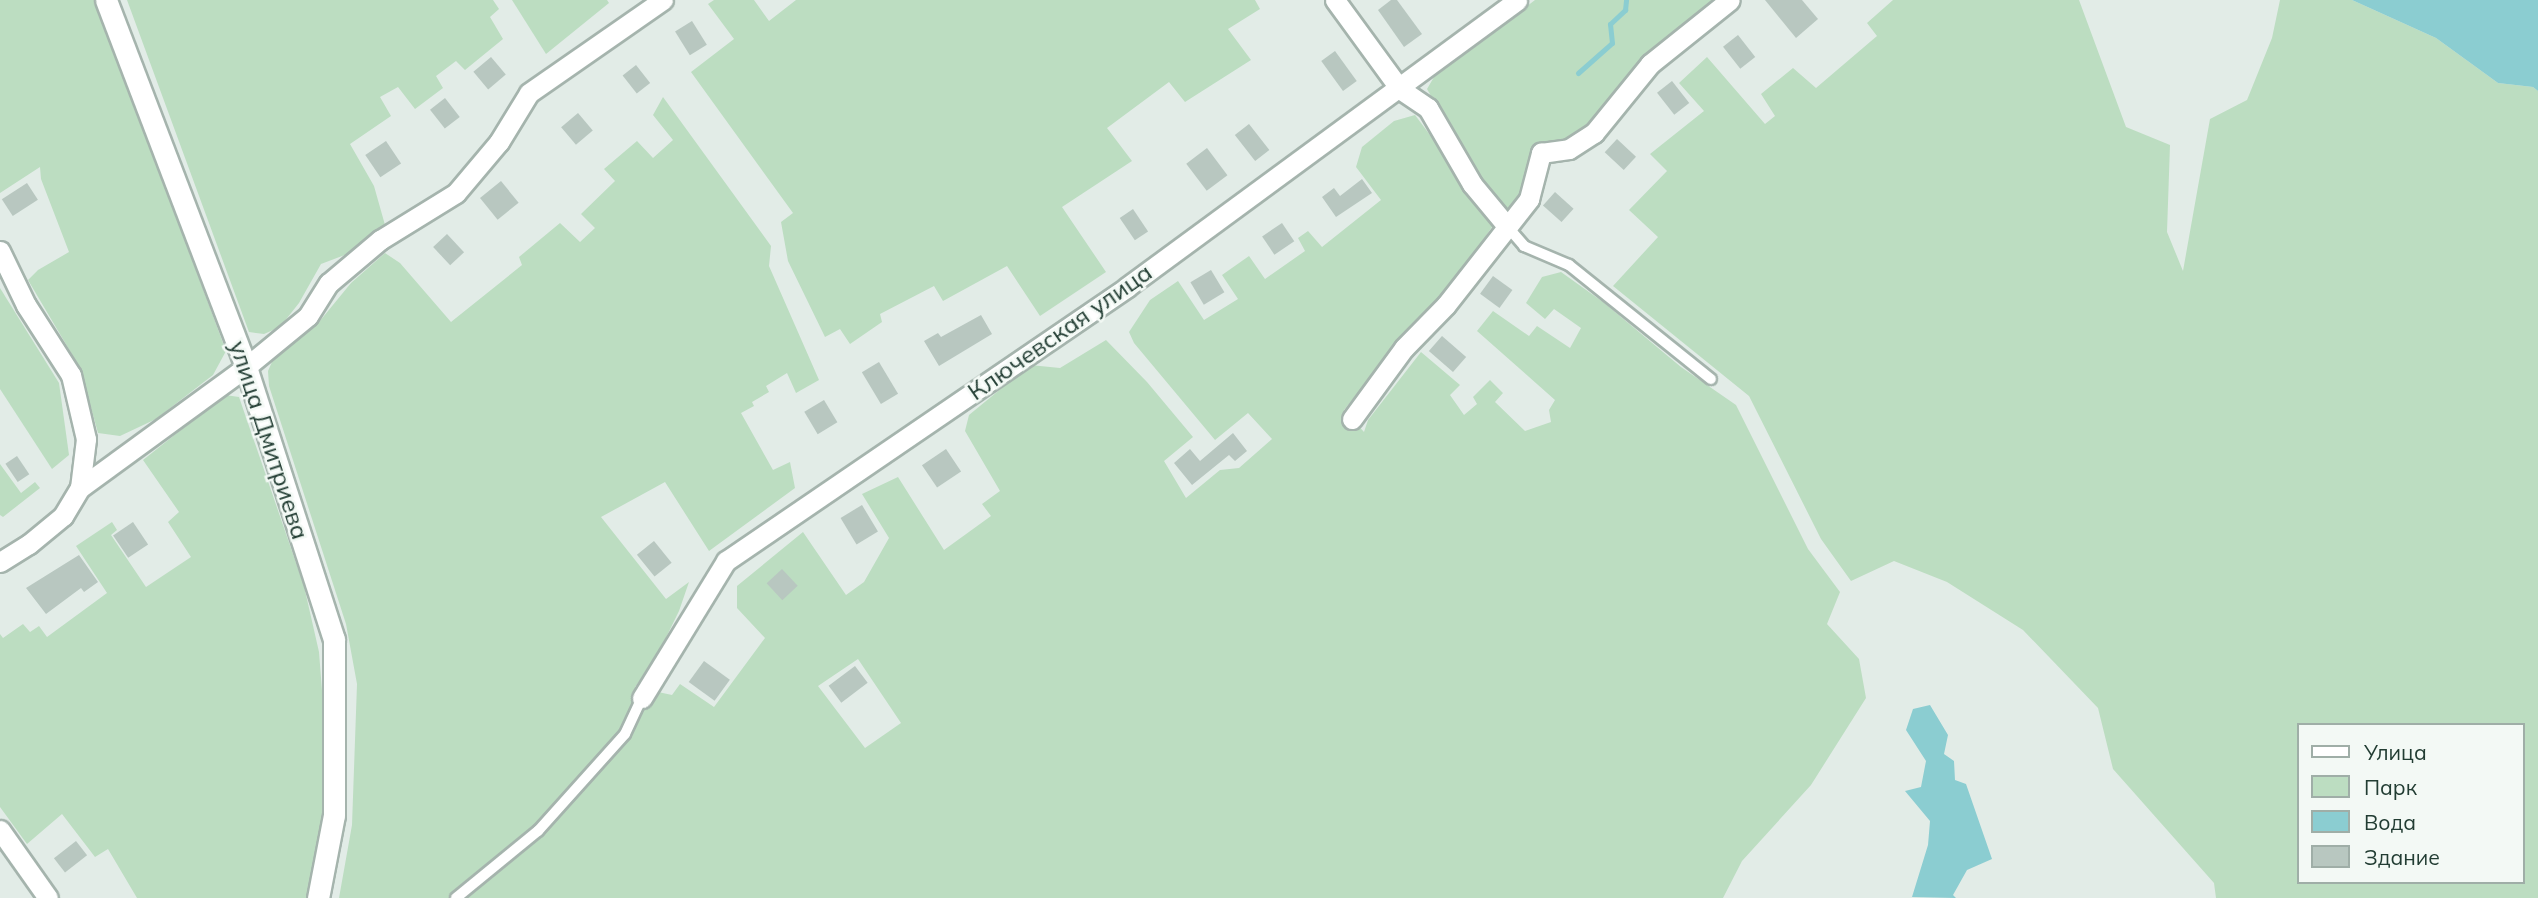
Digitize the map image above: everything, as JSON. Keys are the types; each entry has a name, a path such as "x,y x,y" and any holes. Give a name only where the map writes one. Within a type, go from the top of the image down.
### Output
{"street":[{"name":"улица Дмитриева","path":"106,0 246,367 334,639 334,816 318,898"},
{"path":"0,562 29,544 63,516 80,488 246,367 308,316 329,283 369,249 456,193 499,142 529,93 663,0"},
{"path":"1335,0 1400,89 1428,108 1472,184 1506,225"},
{"name":"Ключевская улица","path":"642,698 726,561 1127,287 1400,89 1517,0"},
{"path":"1352,419 1404,348 1446,305 1529,199 1541,153 1569,149 1594,134 1650,64 1730,0"},
{"path":"0,251 26,305 71,375 86,439 80,488"},
{"path":"0,830 48,898"}],"lane":[{"path":"1506,225 1524,246 1569,265 1711,379"},
{"path":"456,898 538,831 625,734 642,698"}],"green space":[{"path":"0,0 96,0 226,351 213,375 156,419 120,436 98,433 80,368 28,280 38,270 69,252 41,179 40,167 0,193"},
{"path":"127,0 493,0 499,9 490,17 503,39 465,70 456,61 436,76 443,88 415,109 398,87 380,97 391,116 350,144 374,186 385,225 350,253 321,264 299,303 280,327 264,334 249,332"},
{"path":"512,0 607,0 609,3 546,54"},
{"path":"714,0 754,0 769,21 796,0 1255,0 1260,9 1228,29 1251,60 1185,102 1169,82 1107,128 1132,161 1062,207 1106,272 1040,316 1007,266 943,301 934,286 880,314 882,322 850,344 840,329 825,337 788,261 781,222 793,213 691,72 734,39 708,4"},
{"path":"1535,0 1717,0 1590,127 1564,142 1534,145 1521,194 1505,211 1479,180 1427,89 1434,77"},
{"path":"1893,0 2079,0 2126,127 2170,145 2167,232 2183,271 2210,119 2247,100 2272,38 2280,0 2352,0 2436,38 2498,83 2533,87 2538,91 2538,898 2216,898 2214,883 2113,769 2098,708 2023,630 1947,582 1894,561 1851,581 1821,539 1749,396 1613,286 1658,237 1629,210 1667,171 1650,154 1704,111 1679,83 1707,57 1765,124 1775,116 1761,94 1793,68 1816,88 1877,36 1867,23"},
{"path":"663,97 771,246 769,266 819,380 796,393 787,373 766,386 769,392 752,402 754,406 741,413 773,470 790,462 795,488 709,551 665,482 601,517 666,599 689,582 679,611 654,662 635,687 672,695 680,684 714,707 765,638 737,608 737,586 803,532 846,595 864,582 889,538 862,494 898,477 944,550 991,516 982,504 1000,491 965,431 969,415 1030,365 1060,368 1106,340 1147,382 1193,437 1164,461 1186,498 1220,470 1239,468 1272,439 1248,413 1215,440 1134,343 1129,332 1150,300 1178,281 1204,320 1238,299 1222,275 1249,256 1265,279 1305,251 1298,238 1308,231 1322,247 1381,200 1356,167 1362,147 1394,121 1415,115 1442,151 1469,197 1494,224 1447,293 1407,331 1344,410 1364,432 1368,420 1421,352 1460,385 1450,395 1464,415 1477,404 1473,397 1490,380 1503,393 1495,402 1525,431 1551,422 1549,410 1555,400 1477,331 1493,311 1529,336 1537,326 1570,348 1581,328 1554,309 1545,319 1526,303 1542,277 1561,272 1603,302 1681,367 1736,405 1808,549 1840,592 1827,624 1859,659 1866,698 1811,785 1742,861 1723,898 339,898 352,825 357,684 346,624 269,386 268,371 275,355 319,322 351,283 385,253 400,263 451,322 522,265 519,257 560,223 580,242 595,228 581,214 615,181 604,169 637,141 653,158 673,140 653,115","holes":["858,659 901,723 865,748 818,686"]},
{"path":"0,288 59,383 69,455 52,469 0,389"},
{"path":"225,395 239,397 304,586 319,652 325,729 324,805 308,898 137,898 108,849 95,857 62,814 27,844 0,807 0,634 3,638 23,624 30,632 39,626 47,637 107,593 76,546 112,522 117,530 111,535 146,587 191,557 168,522 179,512 143,460"},
{"path":"0,464 21,493 35,482 40,488 3,517 0,515"}],"water":[{"path":"2352,0 2538,0 2538,91 2533,87 2498,83 2436,38"},
{"path":"1930,705 1948,735 1944,754 1954,761 1955,780 1966,784 1992,859 1967,870 1953,895 1956,898 1912,897 1928,845 1930,821 1905,791 1921,787 1926,761 1906,730 1913,709"}],"building":[{"path":"1391,0 1397,0 1422,34 1404,47 1378,10"},
{"path":"1765,0 1802,0 1818,19 1796,38"},
{"path":"692,21 707,45 690,55 675,32"},
{"path":"1738,35 1755,57 1740,69 1723,47"},
{"path":"1335,51 1357,81 1343,91 1321,61"},
{"path":"491,57 506,75 488,89 473,72"},
{"path":"636,65 650,83 637,94 623,75"},
{"path":"1672,81 1689,103 1674,115 1657,93"},
{"path":"445,98 460,117 445,129 430,110"},
{"path":"578,113 593,131 576,145 561,127"},
{"path":"1249,124 1269,150 1255,161 1235,135"},
{"path":"1617,139 1636,157 1624,170 1605,152"},
{"path":"386,141 401,163 380,177 365,155"},
{"path":"1207,148 1227,175 1207,191 1186,164"},
{"path":"1362,179 1372,193 1336,217 1322,197 1334,188 1340,196"},
{"path":"501,181 519,203 498,220 480,198"},
{"path":"27,183 38,200 13,216 2,199"},
{"path":"1555,192 1574,209 1562,222 1543,205"},
{"path":"1133,209 1148,231 1135,240 1120,218"},
{"path":"1282,223 1294,241 1274,255 1262,236"},
{"path":"447,234 464,252 450,265 433,247"},
{"path":"1211,270 1224,292 1204,305 1190,282"},
{"path":"1493,276 1512,290 1499,308 1480,294"},
{"path":"981,315 992,334 939,366 924,341 938,333 941,337"},
{"path":"1442,336 1466,357 1453,372 1429,351"},
{"path":"879,362 898,394 881,404 862,372"},
{"path":"824,400 837,422 818,434 804,412"},
{"path":"1233,433 1247,451 1235,461 1229,455 1192,485 1174,463 1190,449 1200,461"},
{"path":"946,449 961,471 937,488 922,465"},
{"path":"17,456 29,474 18,482 5,464"},
{"path":"862,505 878,532 857,544 841,518"},
{"path":"133,522 148,544 128,558 113,535"},
{"path":"654,541 672,563 655,577 637,555"},
{"path":"79,555 98,582 84,592 81,588 46,614 26,588"},
{"path":"782,569 798,586 782,600 767,583"},
{"path":"704,661 730,680 715,701 689,682"},
{"path":"855,666 868,683 841,703 829,686"},
{"path":"76,841 87,855 65,872 54,858"}],"waterway":[{"path":"1578,73 1612,43 1610,24 1625,10 1626,0"}]}
